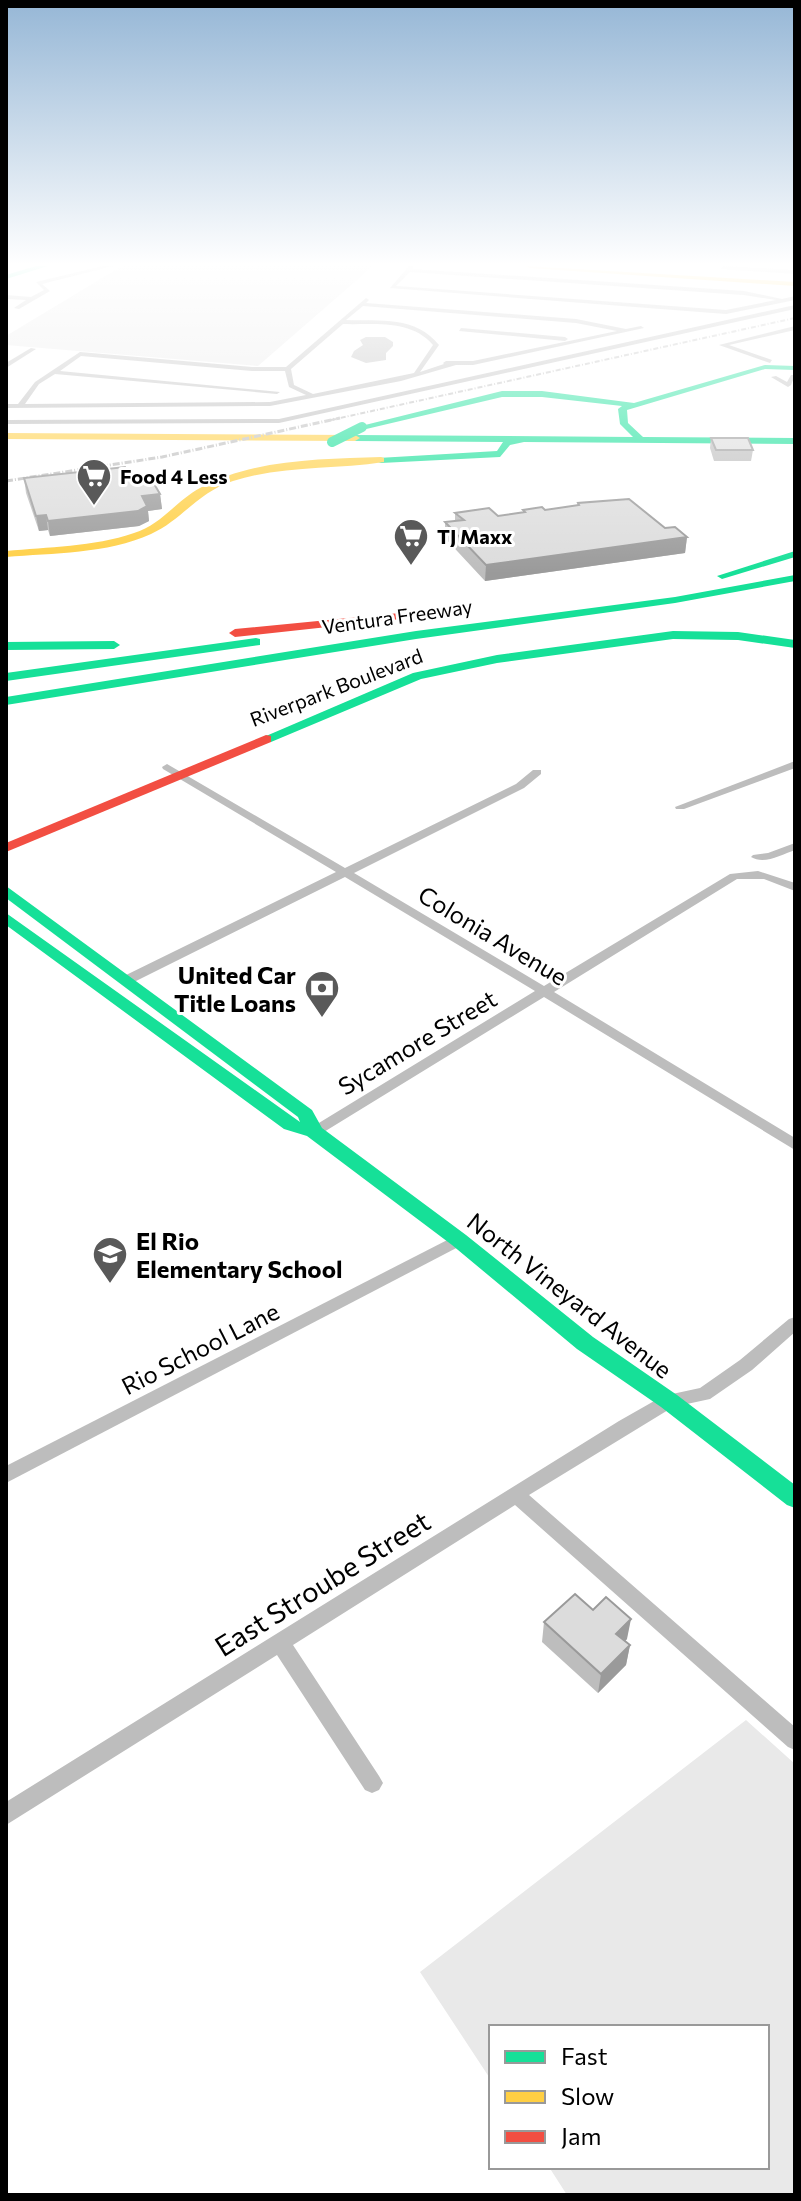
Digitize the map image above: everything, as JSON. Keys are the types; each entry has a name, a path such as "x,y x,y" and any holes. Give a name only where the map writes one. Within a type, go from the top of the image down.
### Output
{"main road":[{"path":"6,554 140,536 166,525 196,494 217,483 276,469 324,452 362,427 487,397 516,393 633,405 739,376 783,371"},
{"path":"633,405 639,424 637,435"},
{"path":"6,434 795,433"},
{"path":"6,434 529,438 637,435 795,441"},
{"path":"460,437 494,446 493,451 482,455"},
{"path":"324,452 367,462 500,454 507,443 529,438"},
{"path":"722,576 795,554"},
{"name":"Ventura Freeway","path":"6,677 462,614 722,576 795,562"},
{"name":"Ventura Freeway","path":"6,701 416,635 675,600 795,578"},
{"path":"6,646 115,645 410,615 462,614"},
{"path":"6,719 199,683 416,635"},
{"name":"Riverpark Boulevard","path":"6,834 374,692 460,665 673,635 795,641"},
{"name":"Riverpark Boulevard","path":"6,848 174,770"},
{"name":"North Vineyard Avenue","path":"6,891 306,1114 314,1132"},
{"path":"6,918 43,946 74,954 116,980 127,980"},
{"name":"North Vineyard Avenue","path":"43,946 290,1125 314,1132 459,1240 585,1343 669,1401 795,1498"}],"street":[{"path":"20,406 31,388 58,369"},
{"path":"249,369 288,369 291,386"},
{"path":"415,374 419,369"},
{"path":"6,406 241,406 281,403 435,369"},
{"path":"53,372 277,392 291,386 315,397"},
{"path":"277,392 281,403"},
{"path":"680,807 795,764"},
{"name":"Colonia Avenue","path":"174,770 795,1145"},
{"path":"127,980 520,786 537,772"},
{"path":"757,857 770,856 795,846"},
{"name":"Sycamore Street","path":"314,1132 734,876 750,872 795,887"},
{"name":"Rio School Lane","path":"6,1475 459,1240"},
{"name":"East Stroube Street","path":"6,1814 669,1401 704,1394 746,1365 795,1323"},
{"path":"516,1495 795,1740"},
{"path":"280,1643 372,1783"}],"shaded area":[{"path":"746,1720 795,1764 795,2195 567,2195 550,2169 769,2169 769,2025 489,2025 489,2077 420,1972"}],"building":[{"path":"711,438 748,438 753,450 716,450"},
{"name":"Food 4 Less","path":"125,467 135,484 153,482 160,494 142,496 147,506 138,511 48,521 46,515 36,516 24,478"},
{"path":"629,499 665,528 675,527 687,537 486,565 445,522 464,520 455,513 489,508 498,516 542,507 545,510 578,503"},
{"path":"575,1594 593,1610 606,1597 631,1619 616,1634 630,1645 601,1674 544,1622"}],"waterway":[{"path":"6,422 279,421 516,369"}],"railway":[{"path":"331,420 564,369"},
{"path":"6,481 162,457 340,418"}],"traffic: fast":[{"path":"640,439 624,424 622,409 759,369"},
{"path":"362,427 502,394 542,394 633,405"},
{"path":"332,442 362,427"},
{"path":"355,438 795,441"},
{"path":"482,455 500,454 507,443 521,440"},
{"path":"381,460 482,455"},
{"path":"722,576 795,554"},
{"path":"6,701 416,635 675,600 795,578"},
{"path":"266,739 417,676 497,659 673,635 738,636 795,644"},
{"path":"6,677 256,642"},
{"path":"6,646 114,645"},
{"path":"6,891 306,1114 314,1132"},
{"path":"6,918 290,1125 314,1132 459,1240 585,1343 669,1401 795,1498"}],"traffic: slow":[{"path":"6,436 355,438"},
{"path":"6,554 91,546 140,535 158,526 205,489 245,474 290,466 381,460"}],"traffic: jam":[{"path":"235,633 410,615 457,614"},
{"path":"6,848 266,739"}],"place":[{"name":"Food 4 Less","path":"94,507"},
{"name":"TJ Maxx","path":"411,567"},
{"name":"United Car Title Loans","path":"322,1019"},
{"name":"El Rio Elementary School","path":"110,1285"}]}
